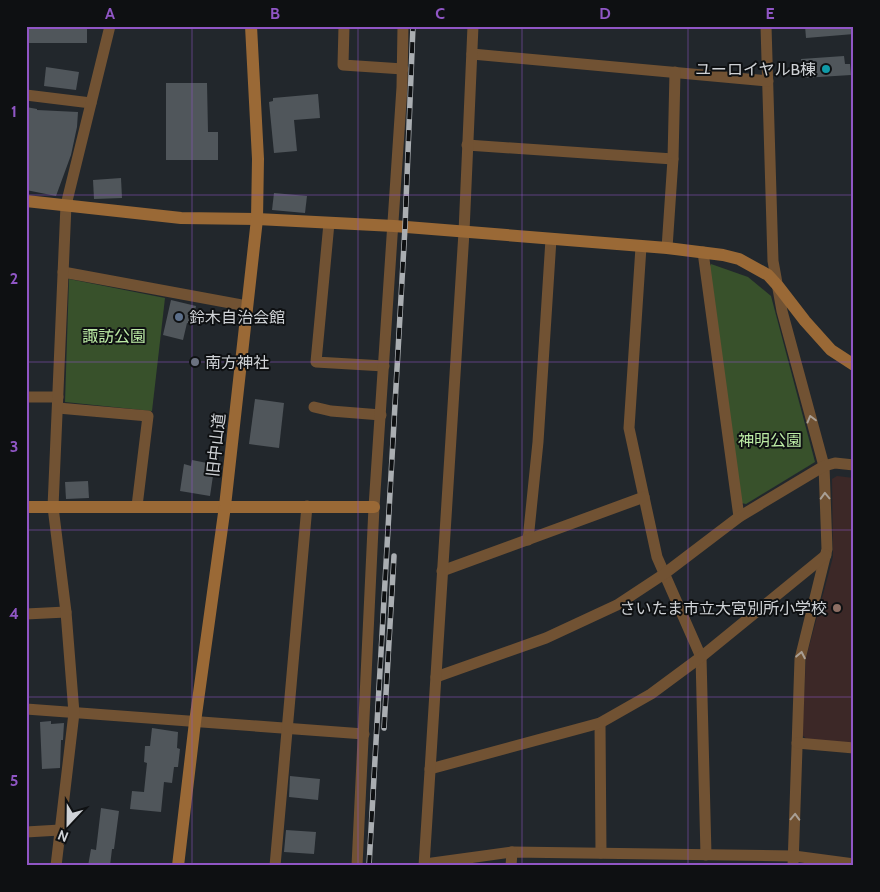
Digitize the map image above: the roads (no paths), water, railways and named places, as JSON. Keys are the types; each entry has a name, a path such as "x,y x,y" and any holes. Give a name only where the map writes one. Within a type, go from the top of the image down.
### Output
{"street":[{"path":"56,866 74,713 66,612 53,507 66,206 110,26"},
{"name":"旧中山道","path":"178,866 195,722 225,506 257,219 258,142 251,26"},
{"path":"344,26 343,65 403,69"},
{"path":"357,866 374,507 394,226 403,69 403,26"},
{"path":"472,26 464,232 424,865 512,852 706,855 854,864"},
{"path":"766,26 774,261 782,310 824,466 827,550 800,659 794,861"},
{"path":"472,54 768,81"},
{"path":"667,248 673,159 675,72"},
{"path":"26,95 91,103"},
{"path":"468,145 673,159"},
{"path":"26,201 181,218 257,219 394,226 667,248 723,255 738,259 768,275 831,350 854,365"},
{"path":"329,223 316,362 384,366"},
{"path":"528,540 538,442 551,239"},
{"path":"641,247 629,428 657,558 702,657 706,855"},
{"path":"703,252 739,517"},
{"path":"63,272 247,306"},
{"path":"26,397 148,416 137,506"},
{"path":"314,406 331,411 381,415"},
{"path":"436,677 546,638 617,605 664,574 739,517 824,466 835,463 854,465"},
{"path":"442,571 644,497"},
{"path":"274,866 307,506"},
{"path":"26,507 374,507"},
{"path":"430,769 600,723 651,694 702,657 826,555"},
{"path":"26,614 66,612"},
{"path":"26,709 364,734"},
{"path":"600,723 601,853"},
{"path":"797,743 854,748"},
{"path":"26,832 60,830"},
{"path":"511,866 512,852"}],"railway":[{"path":"369,866 405,227 413,26"},
{"path":"384,728 394,556"}],"place":[{"name":"ユーロイヤルB棟","path":"826,69"},
{"name":"鈴木自治会館","path":"179,317"},
{"name":"南方神社","path":"195,362"},
{"name":"さいたま市立大宮別所小学校","path":"837,608"}],"park label":[{"name":"諏訪公園","path":"114,336"},
{"name":"神明公園","path":"770,440"}]}
